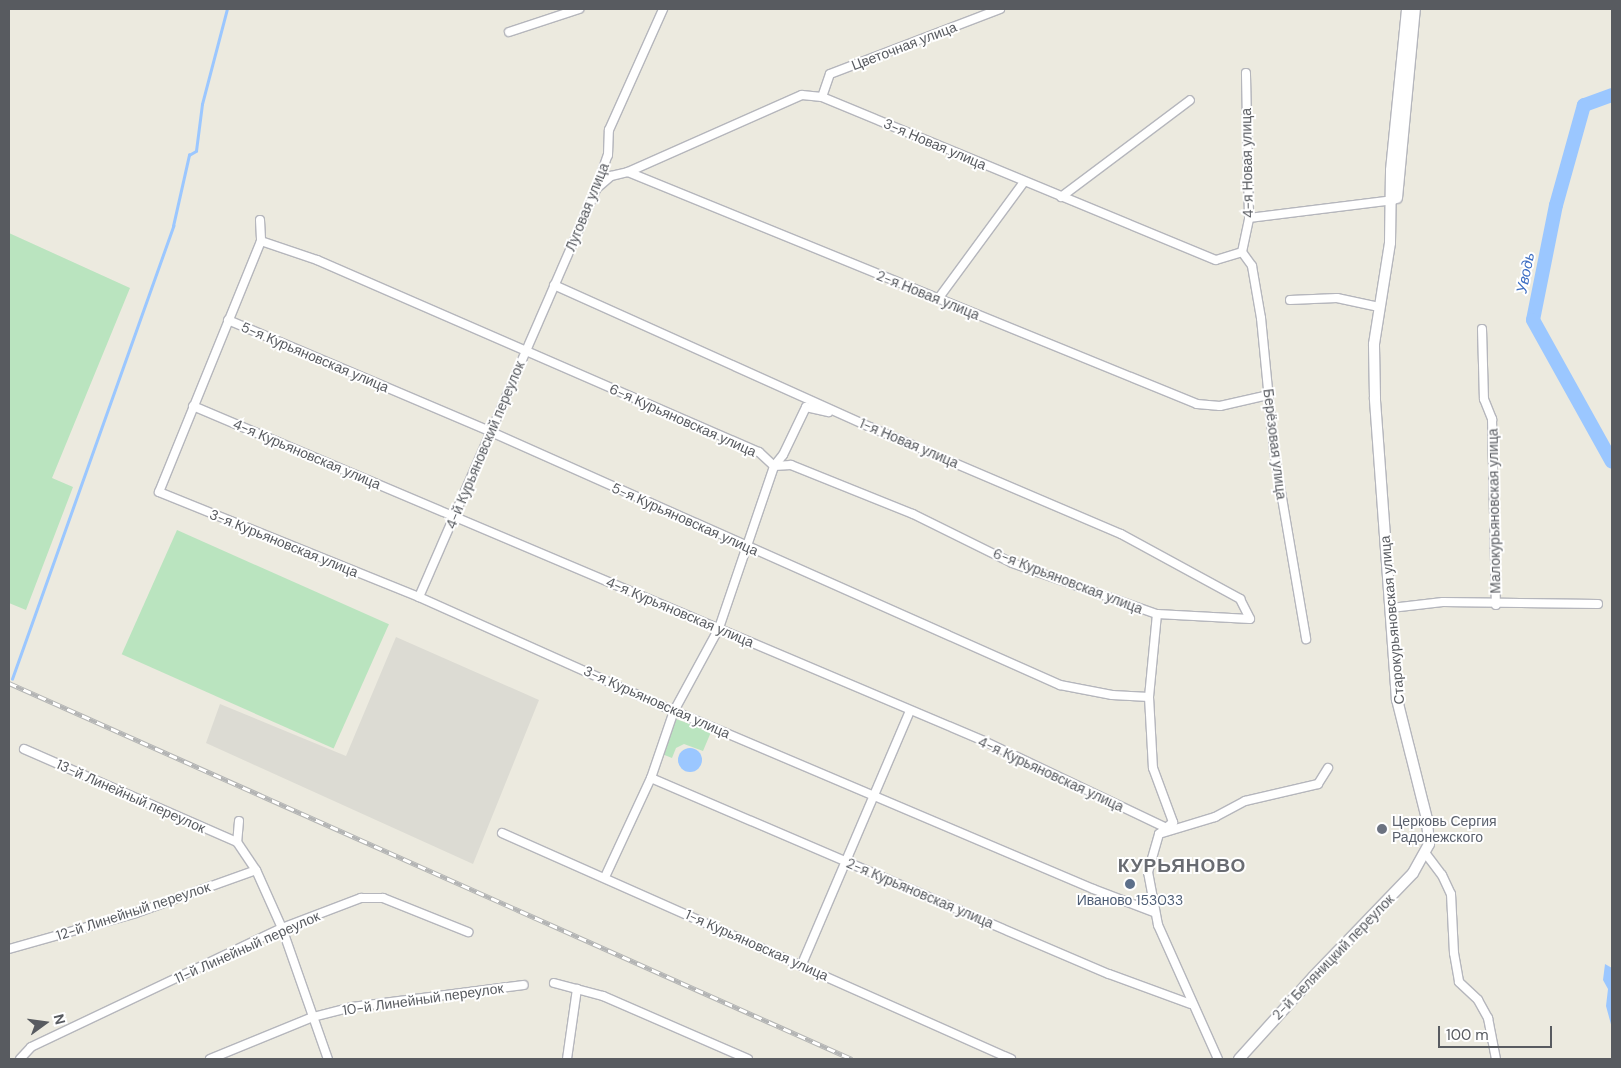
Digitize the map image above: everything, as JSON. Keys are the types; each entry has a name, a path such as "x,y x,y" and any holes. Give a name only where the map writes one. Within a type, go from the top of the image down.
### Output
{"main road":[{"name":"Старокурьяновская улица","path":"1406,9 1391,170 1394,200 1390,243 1374,344 1374,398 1398,700 1427,819 1429,833 1426,854"},
{"path":"1394,200 1415,9"},
{"name":"2-й Беляницкий переулок","path":"1239,1059 1313,976 1387,902 1426,854"}],"street":[{"path":"509,32 579,9"},
{"name":"Луговая улица","path":"552,290 596,189 608,155 609,130 663,9"},
{"name":"Цветочная улица","path":"822,97 830,74 1000,9"},
{"name":"4-я Новая улица","path":"1242,252 1249,218 1246,73"},
{"name":"3-я Новая улица","path":"628,172 802,95 822,97 1216,260 1242,252"},
{"path":"1061,197 1190,100"},
{"path":"596,189 611,176 628,172"},
{"name":"2-я Новая улица","path":"628,172 1197,404 1220,406 1268,395"},
{"path":"938,299 1024,182"},
{"path":"1249,218 1394,200"},
{"path":"193,406 260,242 260,220"},
{"name":"6-я Курьяновская улица","path":"260,242 316,260 759,452 774,466 791,465 913,514 1012,563 1157,614 1250,619"},
{"name":"Берёзовая улица","path":"1242,252 1252,266 1261,318 1275,461 1306,639"},
{"name":"4-й Курьяновский переулок","path":"419,597 489,431 552,290"},
{"name":"1-я Новая улица","path":"552,290 1121,534 1240,599 1250,619"},
{"path":"1290,300 1337,298 1379,307"},
{"name":"5-я Курьяновская улица","path":"228,320 489,431 1060,685 1112,696 1149,697"},
{"name":"Малокурьяновская улица","path":"1482,330 1484,399 1492,419 1496,605"},
{"name":"3-я Курьяновская улица","path":"193,406 159,492 419,597 674,710 1154,912"},
{"name":"4-я Курьяновская улица","path":"193,406 455,515 984,741 1162,831"},
{"path":"606,878 651,778 674,710 719,628 774,466 784,455 806,407 843,415"},
{"path":"1391,608 1443,602 1496,605 1598,604"},
{"path":"1157,614 1149,697 1153,768 1173,822 1162,831 1148,872 1154,912 1191,1004 1218,1059"},
{"path":"802,964 910,711"},
{"name":"13-й Линейный переулок","path":"24,749 237,842"},
{"path":"1162,831 1215,817 1245,801 1318,784 1328,768"},
{"name":"2-я Курьяновская улица","path":"651,778 1109,974 1191,1004"},
{"path":"239,821 237,842 256,870 282,928 328,1059"},
{"name":"1-я Курьяновская улица","path":"502,833 802,964 887,1006 962,1035 1011,1059"},
{"path":"1426,854 1442,875 1451,894 1454,953 1459,982 1478,1000 1488,1018 1496,1059"},
{"name":"12-й Линейный переулок","path":"9,949 136,913 256,870"},
{"name":"11-й Линейный переулок","path":"20,1059 29,1050 282,928 361,898 383,898 468,932"},
{"path":"554,983 604,996 748,1059"},
{"name":"10-й Линейный переулок","path":"210,1059 313,1017 352,1007 524,985"},
{"path":"567,1059 577,989"},
{"path":"29,1050 33,1059"}],"shaded area":[{"path":"396,637 539,700 473,864 206,743 220,704 346,756"}],"green space":[{"path":"9,233 130,288 52,478 73,487 26,610 9,603"},
{"path":"177,530 389,624 334,749 122,654"},
{"path":"676,719 711,732 703,751 684,744 676,748 672,758 662,754"}],"water":[{"path":"690,748 699,751 702,760 699,769 690,772 681,769 678,760 681,751"},
{"path":"1605,964 1612,968 1612,1028 1606,1006 1608,989 1603,980"}],"waterway":[{"path":"12,679 173,226 189,155 196,151 202,104 227,9"},
{"name":"Уводь","path":"1612,95 1584,105 1556,205 1533,320 1612,462"}],"railway":[{"path":"9,683 852,1059"}],"place":[{"name":"Церковь Сергия Радонежского","path":"1382,829"},
{"name":"Иваново 153033","path":"1130,884"}],"district":[{"name":"КУРЬЯНОВО","path":"1182,866"}]}
